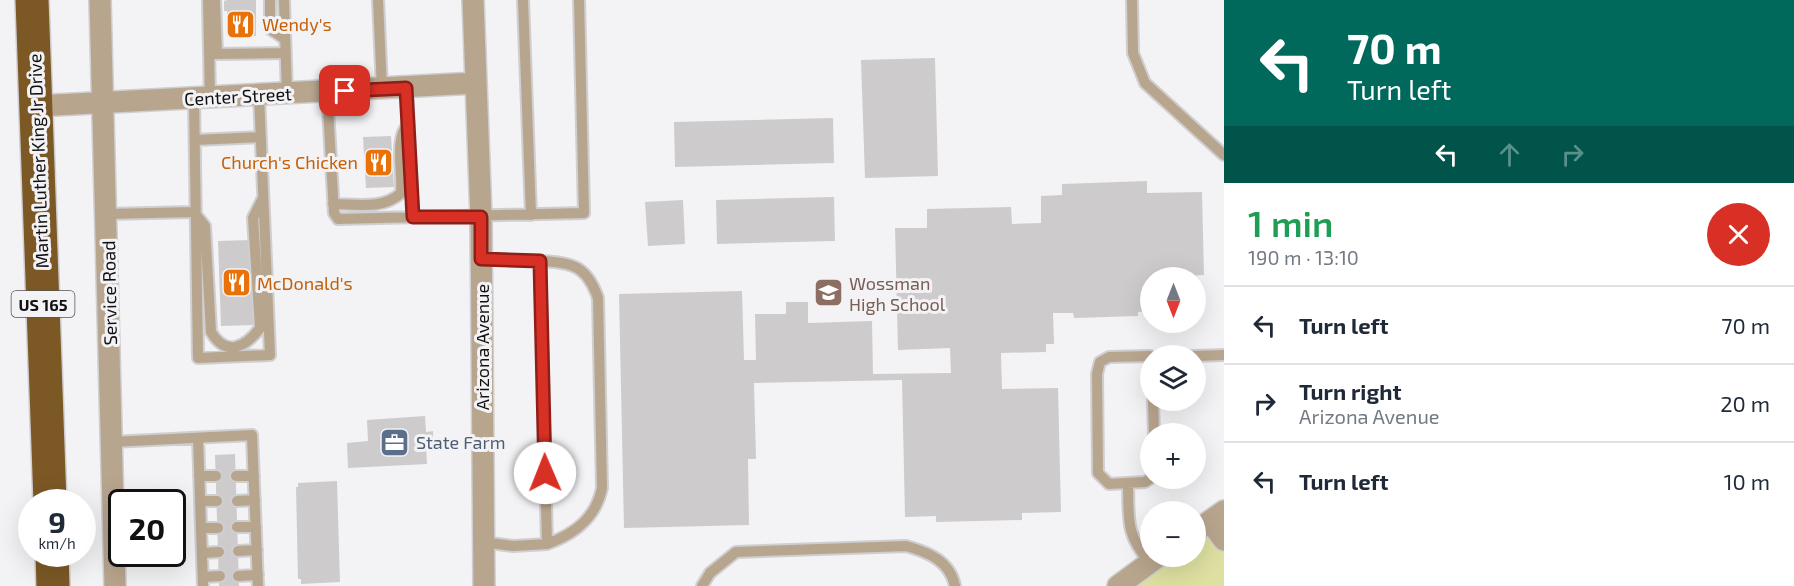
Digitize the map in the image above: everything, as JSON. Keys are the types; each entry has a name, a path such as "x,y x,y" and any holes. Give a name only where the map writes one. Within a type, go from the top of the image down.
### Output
{"highway":[{"name":"Martin Luther King Jr Drive","path":"32,0 50,489"},
{"path":"52,567 53,586"}],"street":[{"name":"Service Road","path":"100,0 105,104 115,586"},
{"name":"Arizona Avenue","path":"473,0 481,217 484,586"},
{"name":"Center Street","path":"36,106 477,83"},
{"path":"1210,521 1224,540"},
{"path":"1118,586 1144,567"}],"lane":[{"path":"208,0 213,54"},
{"path":"215,0 213,54 195,140 194,212 198,358 270,356 259,95"},
{"path":"270,0 270,29 285,39"},
{"path":"284,0 287,94"},
{"path":"378,0 382,89"},
{"path":"523,0 531,215"},
{"path":"327,91 333,204 334,213 338,219 584,213 579,0"},
{"path":"1132,0 1133,53 1145,83 1224,155"},
{"path":"213,54 285,53"},
{"path":"406,88 413,217"},
{"path":"333,204 384,204 393,201 401,193 401,141 404,129 408,125"},
{"path":"195,140 260,137"},
{"path":"194,212 205,226 211,332 218,343 228,348 241,346 251,340 260,328 253,218 263,197"},
{"path":"107,214 194,212"},
{"path":"481,259 557,261 582,269 593,283 599,310 602,488 599,503 590,519 562,539 547,544 513,546 483,542"},
{"path":"540,261 547,544"},
{"path":"1206,356 1224,355"},
{"path":"1140,356 1109,357 1100,362 1097,374 1098,473 1109,484 1140,482"},
{"path":"112,442 252,435 258,581 238,576"},
{"path":"198,438 203,582 220,576"},
{"path":"199,476 216,476"},
{"path":"236,476 254,476"},
{"path":"1128,483 1129,531 1140,550"},
{"path":"237,501 255,500"},
{"path":"200,501 217,501"},
{"path":"237,527 256,527"},
{"path":"201,528 218,528"},
{"path":"702,586 710,573 736,552 906,546 929,552 942,563 956,586"},
{"path":"238,551 257,550"},
{"path":"202,553 219,552"}],"green space":[{"path":"1224,511 1224,586 1118,586 1145,567 1206,567 1206,524"}],"building":[{"name":"Wendy's","path":"256,0 256,36 227,36 227,11 224,11 224,1"},
{"path":"935,58 938,176 865,178 861,60"},
{"path":"833,118 834,163 675,167 674,122"},
{"name":"Church's Chicken","path":"391,136 394,187 366,188 363,137"},
{"path":"1147,181 1147,193 1202,192 1204,267 1140,267 1140,312 1138,316 1074,318 1073,313 1053,313 1054,344 1046,344 1046,352 1001,353 1002,389 1058,388 1061,512 1022,513 1022,520 936,522 936,516 905,517 902,380 754,383 756,459 748,459 749,525 624,528 619,294 742,291 744,360 756,360 755,314 786,314 786,302 808,302 808,323 872,321 873,374 951,373 950,348 898,350 895,228 927,228 927,209 1011,207 1012,224 1041,223 1041,196 1062,195 1062,184"},
{"path":"834,197 835,241 717,244 716,200"},
{"path":"683,200 685,244 648,246 645,202"},
{"name":"McDonald's","path":"252,240 255,325 221,326 218,241"},
{"name":"State Farm","path":"425,416 426,432 433,431 433,447 426,448 427,464 348,468 347,443 368,441 367,420"},
{"path":"235,454 239,586 219,586 215,455"},
{"path":"337,481 340,582 301,584 301,579 298,579 296,487 298,483"}],"place":[{"name":"Wendy's","path":"241,24"},
{"name":"Church's Chicken","path":"379,162"},
{"name":"McDonald's","path":"236,283"},
{"name":"Wossman High School","path":"828,293"},
{"name":"State Farm","path":"395,442"}],"route":[{"path":"345,91 406,88 413,217 481,217 481,259 540,261 545,473"}]}
